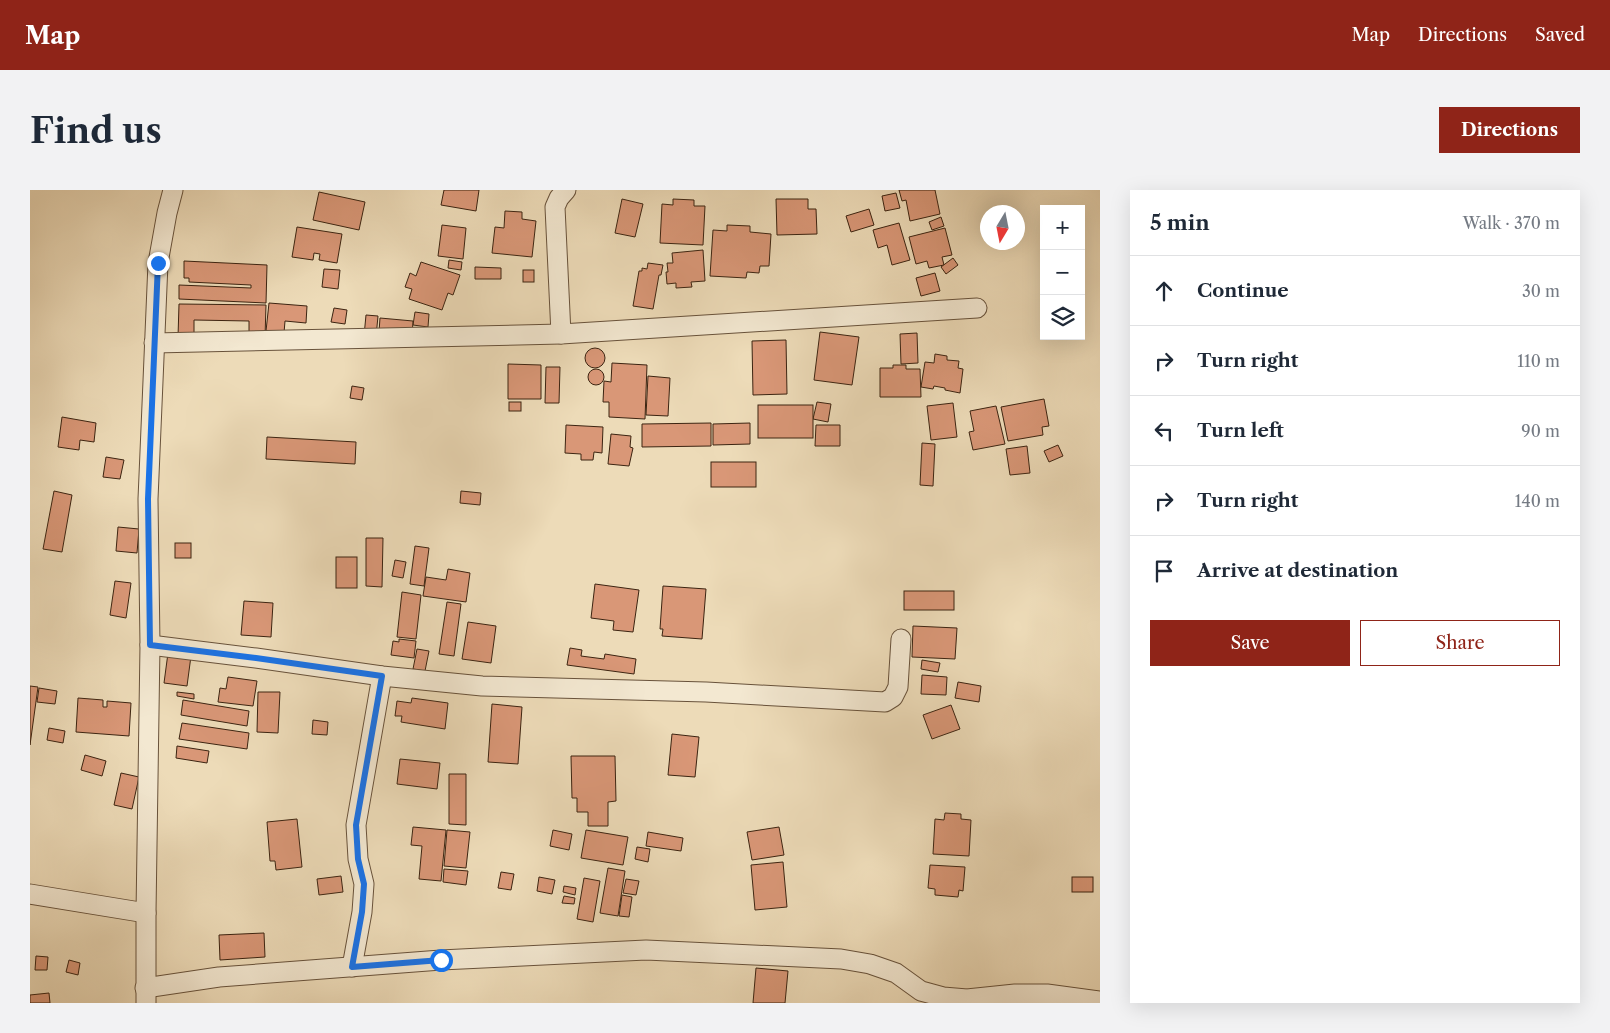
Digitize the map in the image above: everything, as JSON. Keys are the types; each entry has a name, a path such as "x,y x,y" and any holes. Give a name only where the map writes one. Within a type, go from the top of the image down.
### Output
{"street":[{"path":"173,190 158,263 148,499 150,645 146,996 219,977 441,960 646,950 842,959 870,964 896,973 921,991 943,997 967,1000 1015,994 1047,994 1100,1001"},
{"path":"561,334 555,207 559,198 566,190"},
{"path":"154,343 561,334 977,308"},
{"path":"150,645 382,676 482,686 706,692 885,702 892,697 898,687 901,638"},
{"path":"352,967 362,912 364,884 358,859 356,825 382,676"},
{"path":"30,894 146,913"}],"building":[{"path":"444,190 479,190 476,211 441,205"},
{"path":"899,190 935,190 940,214 910,221 906,200 902,201"},
{"path":"319,192 365,202 359,230 313,220"},
{"path":"896,193 900,208 885,211 882,196"},
{"path":"622,199 643,204 635,237 615,233"},
{"path":"673,199 694,200 694,206 705,206 703,245 660,243 662,204 673,205"},
{"path":"776,199 808,199 808,209 816,209 817,234 777,235"},
{"path":"869,209 874,225 851,232 846,216"},
{"path":"505,211 522,212 522,219 536,221 532,257 492,253 495,227 504,228"},
{"path":"941,217 944,226 932,230 929,222"},
{"path":"899,223 910,260 892,265 887,245 878,248 873,230"},
{"path":"442,225 466,228 463,259 438,256"},
{"path":"727,225 750,226 750,232 771,234 769,266 760,266 759,273 747,272 746,278 710,276 713,230 727,231"},
{"path":"297,227 342,234 337,263 319,260 320,254 314,253 313,260 292,257"},
{"path":"945,228 952,255 942,257 944,265 929,268 927,261 916,264 909,237"},
{"path":"703,250 705,281 691,282 692,287 676,288 676,283 667,284 667,263 673,263 672,253"},
{"path":"953,258 958,265 946,274 941,267"},
{"path":"449,260 462,262 461,270 448,268"},
{"path":"184,261 267,265 266,303 179,299 179,285 251,288 251,285 189,282 189,278 184,278"},
{"path":"421,262 460,275 453,295 448,293 442,310 409,299 412,289 405,287 410,273 416,276"},
{"path":"648,263 663,265 661,275 659,275 653,309 633,306 639,271 642,271 642,268 647,269"},
{"path":"475,267 501,268 501,279 475,279"},
{"path":"324,269 340,270 338,289 322,287"},
{"path":"523,270 534,270 534,282 523,282"},
{"path":"935,273 940,291 921,296 916,278"},
{"path":"269,303 307,306 306,323 285,321 284,333 266,331"},
{"path":"179,304 266,305 265,337 249,337 249,321 194,320 194,337 178,337"},
{"path":"334,308 347,310 345,324 331,322"},
{"path":"415,312 429,314 428,327 413,325"},
{"path":"366,315 378,316 376,337 364,336"},
{"path":"380,318 413,321 412,335 379,332"},
{"path":"820,332 859,337 852,385 814,380"},
{"path":"917,333 918,363 901,364 900,334"},
{"path":"786,340 787,394 753,395 752,341"},
{"path":"595,348 602,351 605,358 602,365 595,368 588,365 585,358 588,351"},
{"path":"935,354 947,356 947,360 959,361 958,368 963,369 960,393 934,386 933,389 921,387 925,362 934,363"},
{"path":"612,363 647,365 645,419 609,417 609,402 603,402 604,381 611,382"},
{"path":"508,364 541,365 541,399 508,399"},
{"path":"893,365 906,365 906,369 920,369 921,397 880,397 880,368 893,368"},
{"path":"546,367 560,367 559,403 545,403"},
{"path":"593,369 599,369 604,374 602,383 593,385 588,380 588,374"},
{"path":"648,376 670,378 668,416 646,415"},
{"path":"352,386 364,388 362,400 350,398"},
{"path":"1044,399 1049,426 1042,427 1043,435 1008,441 1001,407"},
{"path":"509,402 521,402 521,411 509,411"},
{"path":"817,402 831,404 828,422 813,419"},
{"path":"953,403 957,437 931,440 927,406"},
{"path":"758,405 813,405 813,438 758,438"},
{"path":"996,406 1005,444 973,450 969,432 974,431 970,411"},
{"path":"62,417 96,423 94,442 80,440 79,450 58,447"},
{"path":"711,423 711,446 642,447 642,424"},
{"path":"750,423 750,444 713,445 713,424"},
{"path":"566,425 603,427 602,453 594,452 593,460 581,460 581,454 565,453"},
{"path":"816,425 840,425 840,446 815,446"},
{"path":"611,434 631,436 630,447 633,448 629,466 608,464"},
{"path":"267,437 356,442 355,464 266,459"},
{"path":"922,443 935,444 933,486 920,485"},
{"path":"1058,445 1063,456 1049,462 1044,451"},
{"path":"1027,446 1030,473 1010,475 1006,449"},
{"path":"106,457 124,460 120,479 103,477"},
{"path":"711,462 756,462 756,487 711,487"},
{"path":"54,491 72,495 62,552 43,549"},
{"path":"461,491 481,493 480,505 460,503"},
{"path":"118,527 139,529 137,553 116,551"},
{"path":"366,538 383,538 382,587 366,586"},
{"path":"175,543 191,543 191,558 175,558"},
{"path":"415,546 429,548 424,586 410,584"},
{"path":"336,557 357,557 357,588 336,588"},
{"path":"395,560 406,562 403,578 392,576"},
{"path":"448,569 470,573 466,602 423,596 426,577 446,580"},
{"path":"115,581 131,583 126,618 110,615"},
{"path":"595,584 639,590 633,632 613,630 614,621 591,618"},
{"path":"663,586 706,589 702,639 662,636 663,629 660,629"},
{"path":"904,591 954,591 954,610 904,610"},
{"path":"402,592 421,595 416,639 397,637"},
{"path":"244,601 273,603 271,637 241,635"},
{"path":"447,602 461,604 454,656 439,654"},
{"path":"468,622 496,626 491,663 462,659"},
{"path":"913,626 957,628 955,659 912,657"},
{"path":"399,639 416,641 414,658 391,655 393,641 399,642"},
{"path":"570,648 582,650 581,656 604,659 605,654 636,659 634,674 567,665"},
{"path":"417,649 429,651 425,671 413,669"},
{"path":"168,653 191,656 187,686 164,683"},
{"path":"922,660 940,663 938,672 921,669"},
{"path":"922,675 947,677 946,695 921,694"},
{"path":"228,677 257,681 253,706 218,702 220,688 226,689"},
{"path":"958,682 981,686 979,702 955,698"},
{"path":"30,686 38,687 30,745"},
{"path":"39,688 57,691 55,704 37,702"},
{"path":"177,692 194,694 194,699 177,696"},
{"path":"258,692 280,692 278,733 257,732"},
{"path":"78,698 103,700 103,707 107,707 107,701 131,703 129,736 76,732"},
{"path":"412,698 448,703 445,729 401,722 402,716 395,716 397,701 411,703"},
{"path":"183,700 249,711 247,726 181,715"},
{"path":"492,704 522,707 518,764 488,762"},
{"path":"951,705 960,729 932,739 923,715"},
{"path":"313,720 328,722 327,735 312,734"},
{"path":"182,723 249,733 247,749 179,739"},
{"path":"49,728 65,731 63,743 47,740"},
{"path":"672,734 699,737 695,777 668,775"},
{"path":"177,746 209,751 207,763 176,758"},
{"path":"85,755 106,761 102,776 81,770"},
{"path":"571,756 615,756 616,801 608,802 608,826 588,826 588,812 577,812 577,798 572,798"},
{"path":"400,759 440,763 437,789 397,784"},
{"path":"121,773 139,777 132,809 114,805"},
{"path":"449,774 466,774 466,825 449,824"},
{"path":"945,813 961,814 961,819 971,820 969,856 933,854 935,819 944,820"},
{"path":"297,819 302,867 276,870 275,861 270,861 267,822"},
{"path":"413,827 446,830 441,881 419,879 422,846 411,845"},
{"path":"779,827 784,855 752,860 747,832"},
{"path":"447,830 470,832 466,868 444,866"},
{"path":"553,830 572,834 569,850 550,846"},
{"path":"586,830 628,837 623,865 581,858"},
{"path":"648,832 683,838 681,851 646,846"},
{"path":"637,847 650,849 648,862 635,859"},
{"path":"783,862 787,907 755,910 751,865"},
{"path":"930,865 965,867 963,891 959,890 958,897 935,895 935,889 928,888"},
{"path":"608,868 625,871 618,916 600,913"},
{"path":"444,869 468,871 466,885 443,882"},
{"path":"501,872 514,874 511,890 498,888"},
{"path":"341,876 343,892 319,895 317,879"},
{"path":"539,877 555,880 552,894 537,891"},
{"path":"1072,877 1093,877 1093,892 1072,892"},
{"path":"584,878 600,881 593,922 577,919"},
{"path":"626,879 639,881 636,895 623,893"},
{"path":"564,886 576,888 575,895 563,892"},
{"path":"622,895 632,897 629,917 619,916"},
{"path":"564,896 575,898 574,904 562,903"},
{"path":"264,933 265,957 220,960 219,935"},
{"path":"36,956 48,957 47,970 35,970"},
{"path":"69,960 80,963 78,975 66,972"},
{"path":"756,968 788,971 785,1003 753,1003"},
{"path":"49,993 50,1003 30,1003 30,995"}],"route":[{"path":"158,263 148,499 150,645 382,676 356,825 358,859 364,884 362,912 352,967 441,960"}]}
